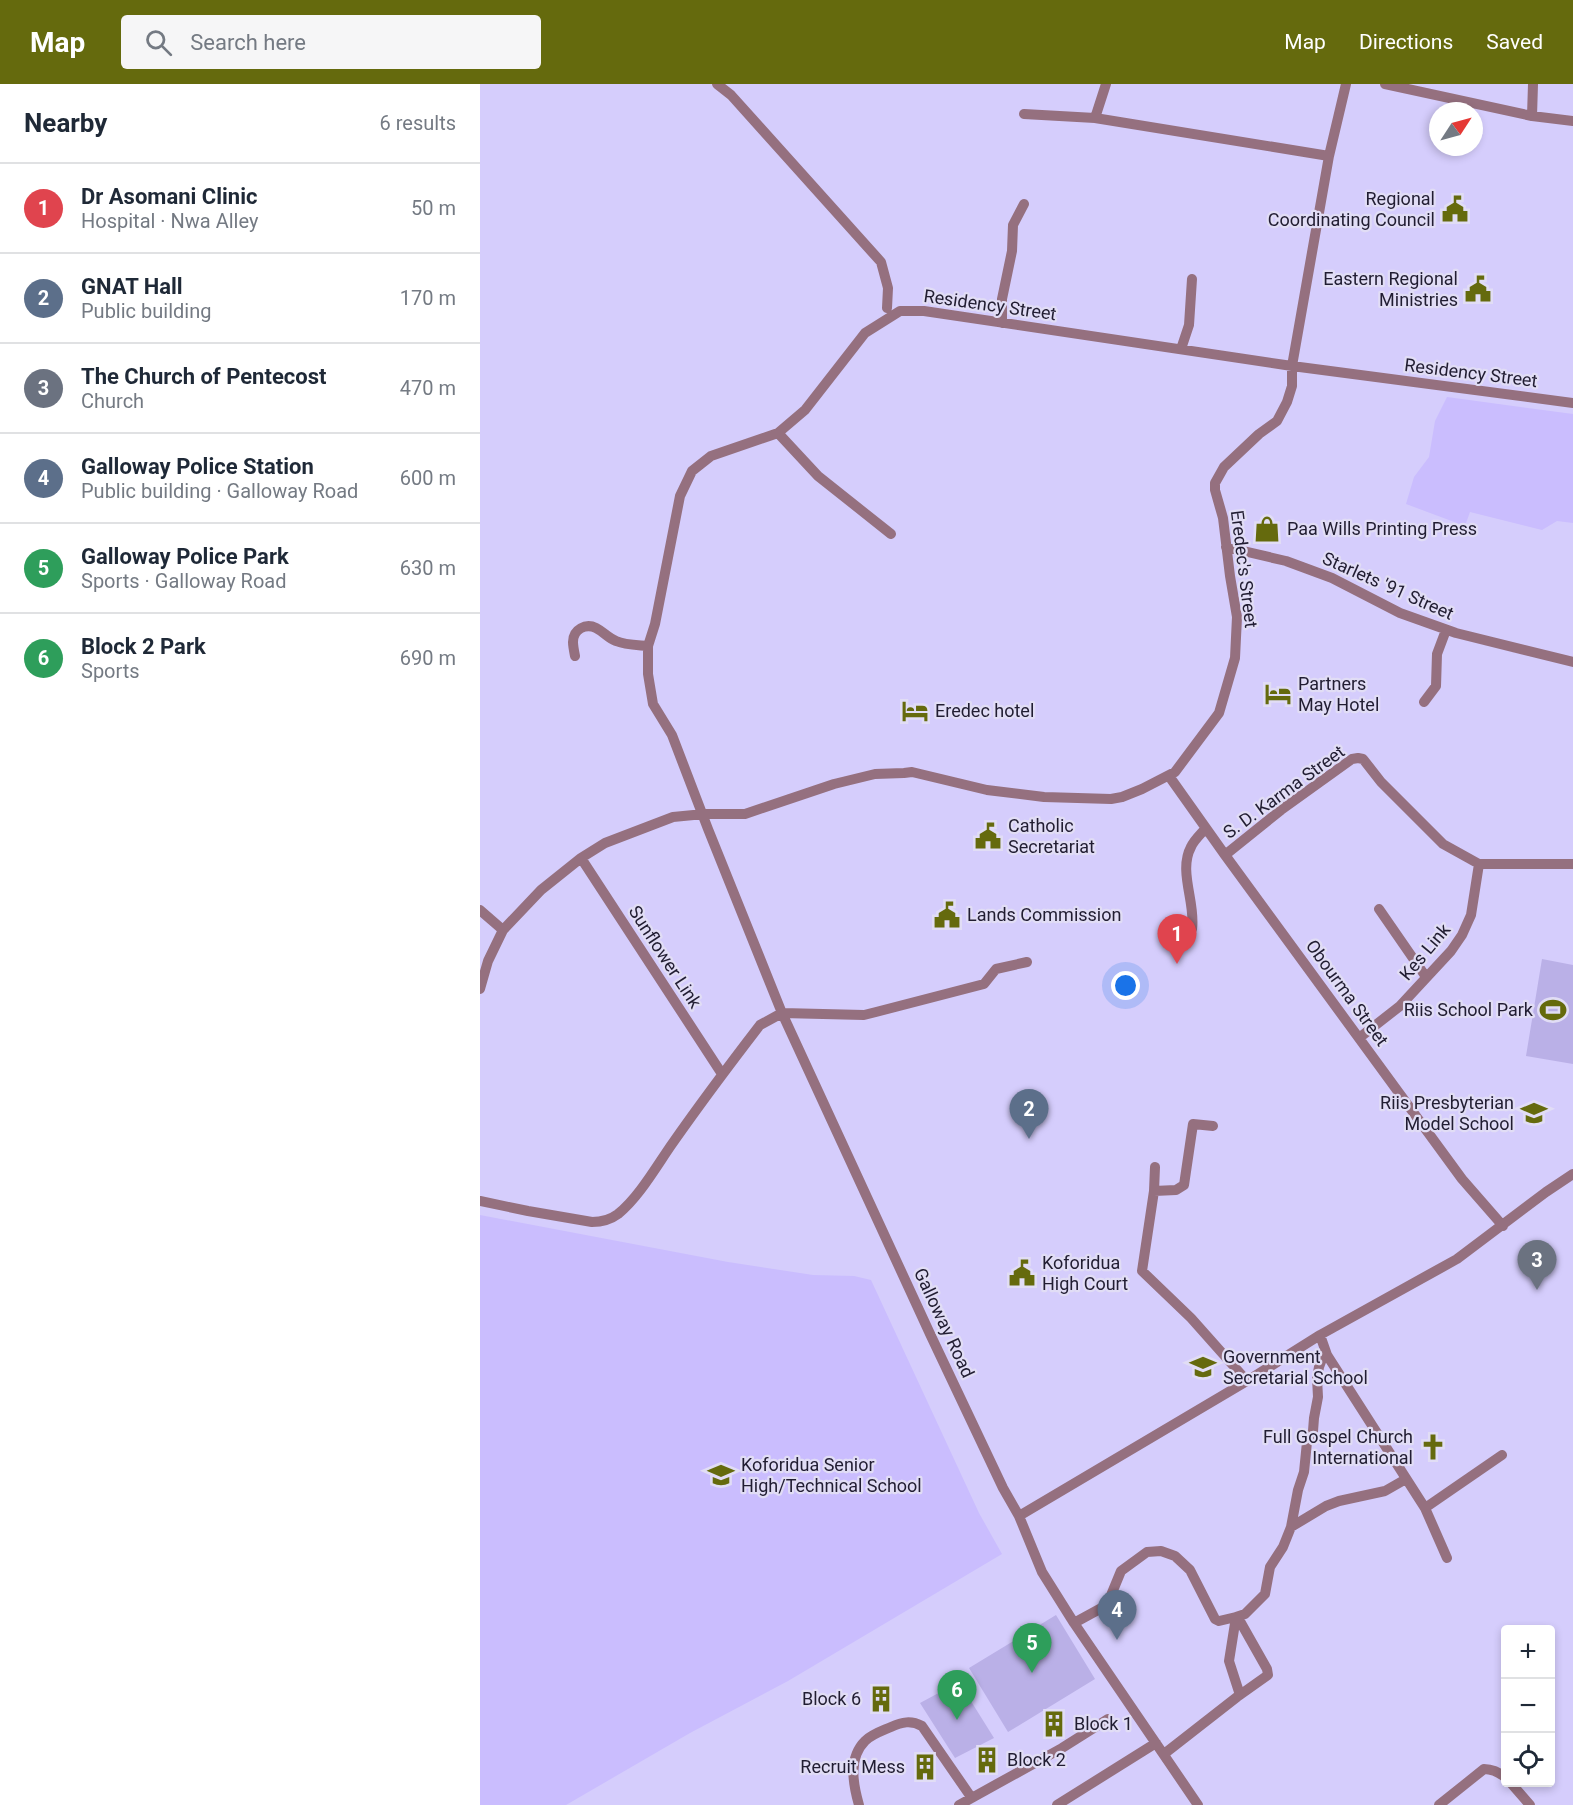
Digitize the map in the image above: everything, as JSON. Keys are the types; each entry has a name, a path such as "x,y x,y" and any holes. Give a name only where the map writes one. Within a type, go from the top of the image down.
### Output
{"street":[{"path":"717,84 731,95 881,262 888,288 886,308"},
{"path":"1095,118 1106,84"},
{"name":"Eredec's Street","path":"480,990 488,961 503,930 541,890 581,858 605,843 673,817 746,814 834,784 875,774 912,772 987,790 1044,796 1111,799 1122,797 1175,772 1219,713 1236,658 1237,617 1223,518 1215,483 1217,476 1233,458 1277,421 1287,402 1292,386 1292,366 1329,156 1346,84"},
{"path":"1385,84 1532,116 1573,122"},
{"path":"1532,116 1533,84"},
{"path":"1024,114 1095,118 1329,156"},
{"path":"1002,322 1002,299 1012,251 1013,225 1024,204"},
{"path":"1181,349 1189,325 1192,279"},
{"name":"Residency Street","path":"708,829 672,735 653,704 648,674 648,646 655,624 680,496 692,471 711,456 778,433 805,410 866,333 900,311 924,311 1292,366 1573,403"},
{"path":"778,433 818,476 891,534"},
{"name":"Starlets '91 Street","path":"1226,547 1286,561 1332,578 1400,613 1446,630 1573,662"},
{"path":"575,656 573,640 582,627 588,625 618,643 648,646"},
{"path":"1424,702 1436,686 1437,654 1446,630"},
{"name":"S. D. Karma Street","path":"1225,855 1281,810 1352,759 1358,758 1363,759 1381,782 1443,844 1479,864 1573,864"},
{"name":"Obourma Street","path":"1169,776 1462,1179 1503,1226"},
{"path":"1192,929 1194,919 1186,865 1191,848 1206,828"},
{"name":"Galloway Road","path":"708,829 782,1013 931,1336 1019,1516 1042,1572 1198,1805"},
{"name":"Sunflower Link","path":"581,858 722,1074"},
{"name":"Kes Link","path":"1359,1038 1400,1006 1451,951 1462,935 1471,915 1479,864"},
{"path":"1379,909 1426,978"},
{"path":"480,910 503,930"},
{"path":"480,1201 592,1222 610,1219 618,1214 637,1192 760,1025 782,1013 864,1015 984,984 996,969 1027,962"},
{"path":"1154,1191 1176,1190 1184,1185 1193,1124 1213,1126"},
{"path":"1155,1167 1154,1191 1142,1271 1191,1318 1247,1381"},
{"path":"1019,1516 1247,1381 1320,1335 1457,1259 1573,1174"},
{"path":"1320,1335 1327,1355 1425,1508 1447,1558"},
{"path":"1074,1623 1107,1605 1121,1571 1148,1552 1161,1551 1175,1556 1190,1570 1215,1619 1219,1621 1245,1614 1265,1594 1270,1566 1283,1547 1291,1527 1304,1472 1307,1442 1313,1431 1318,1397 1318,1367 1327,1355"},
{"path":"1425,1508 1502,1455"},
{"path":"1291,1527 1326,1506 1385,1491 1406,1479"},
{"path":"1164,1754 1267,1677 1268,1673 1236,1617"},
{"path":"1236,1617 1229,1661 1240,1695"},
{"path":"958,1805 1062,1748 1108,1719"},
{"path":"859,1805 853,1777 856,1758 862,1746 874,1735 909,1721 922,1726 971,1797"},
{"path":"1057,1805 1156,1743"},
{"path":"1439,1805 1484,1769 1501,1774"},
{"path":"1514,1787 1530,1805"}],"shaded area":[{"path":"1447,397 1573,414 1573,523 1557,521 1542,530 1470,512 1465,526 1406,504 1414,477 1429,457 1435,421"},
{"name":"Riis School Park","path":"1542,959 1573,965 1573,1064 1526,1056"},
{"name":"Koforidua Senior High/Technical School","path":"480,1215 728,1262 813,1275 854,1276 871,1280 979,1513 1002,1554 788,1681 690,1733 566,1805 480,1805"},
{"path":"1056,1615 1095,1679 1008,1732 969,1668"},
{"path":"959,1682 994,1738 955,1758 920,1703"}],"place":[{"name":"Regional Coordinating Council","path":"1455,209"},
{"name":"Eastern Regional Ministries","path":"1478,289"},
{"name":"Paa Wills Printing Press","path":"1267,529"},
{"name":"Partners May Hotel","path":"1278,694"},
{"name":"Eredec hotel","path":"915,711"},
{"name":"Catholic Secretariat","path":"988,836"},
{"name":"Lands Commission","path":"947,915"},
{"name":"Dr Asomani Clinic","path":"1177,964"},
{"name":"Riis School Park","path":"1553,1010"},
{"name":"Riis Presbyterian Model School","path":"1534,1113"},
{"name":"GNAT Hall","path":"1029,1139"},
{"name":"Koforidua High Court","path":"1022,1273"},
{"name":"The Church of Pentecost","path":"1537,1290"},
{"name":"Government Secretarial School","path":"1203,1367"},
{"name":"Full Gospel Church International","path":"1433,1447"},
{"name":"Koforidua Senior High/Technical School","path":"721,1475"},
{"name":"Galloway Police Station","path":"1117,1640"},
{"name":"Galloway Police Park","path":"1032,1673"},
{"name":"Block 6","path":"881,1699"},
{"name":"Block 2 Park","path":"957,1720"},
{"name":"Block 1","path":"1054,1724"},
{"name":"Block 2","path":"987,1760"},
{"name":"Recruit Mess","path":"925,1767"}]}
